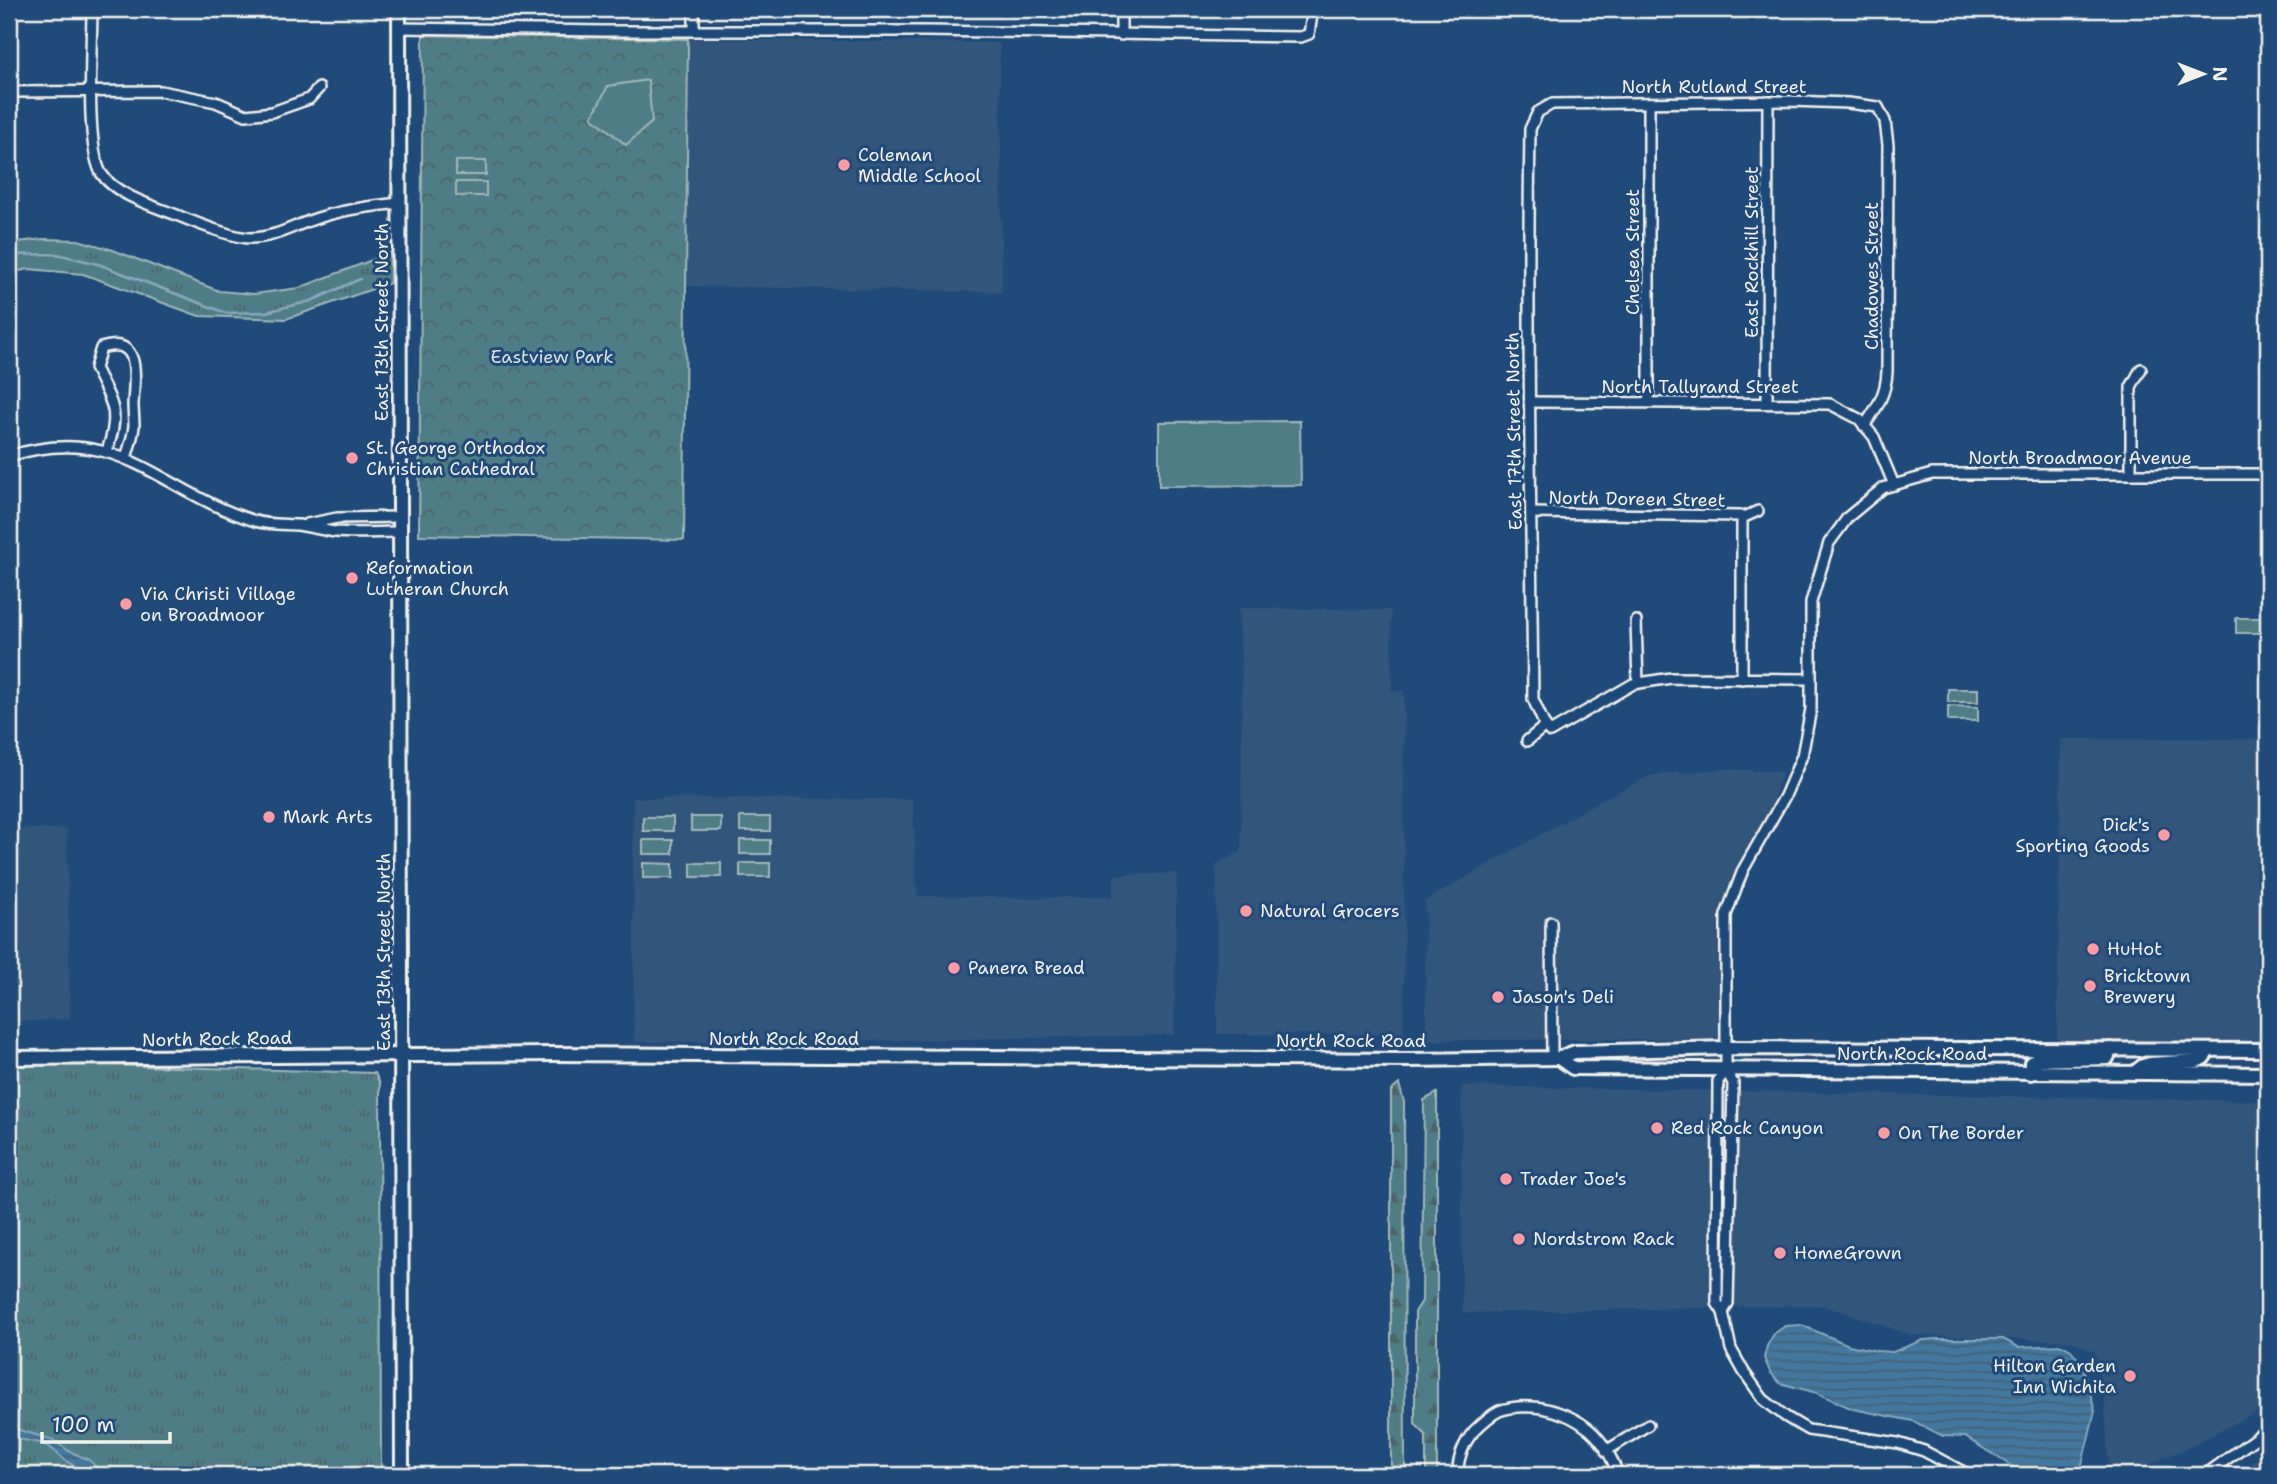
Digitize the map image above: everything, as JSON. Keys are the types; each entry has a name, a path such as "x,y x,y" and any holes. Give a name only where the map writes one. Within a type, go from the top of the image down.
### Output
{"main road":[{"name":"East 13th Street North","path":"399,9 402,1475"},
{"name":"North Rock Road","path":"9,1058 402,1055 1409,1060 1556,1058 1575,1052 1726,1048 2268,1050"},
{"path":"2031,1073 2031,1063 2036,1060 2107,1058 2111,1049"},
{"path":"2134,1073 2150,1064 2197,1061 2203,1058 2208,1050"},
{"name":"North Rock Road","path":"1556,1058 1573,1068 2268,1074"}],"street":[{"path":"92,9 94,149 102,174 127,196 196,223 248,238 285,232 319,217 359,207 399,203"},
{"path":"694,9 694,31"},
{"path":"1121,9 1121,35"},
{"path":"399,28 925,31 1301,37 1309,34 1313,9"},
{"path":"9,92 161,91 216,102 246,116 272,112 309,99 319,88"},
{"name":"North Rutland Street","path":"1538,112 1552,104 1768,101 1848,103 1878,107 1885,121"},
{"name":"East Rockhill Street","path":"1767,402 1768,101"},
{"name":"Chelsea Street","path":"1649,103 1649,401"},
{"name":"East 17th Street North","path":"1538,112 1530,129 1529,402 1533,699 1545,726"},
{"name":"Chadowes Street","path":"1864,426 1878,408 1886,387 1888,145 1885,121"},
{"path":"107,451 114,424 114,406 95,368 101,348 117,346 128,351 136,374 134,429 126,458"},
{"path":"2131,474 2131,387 2141,369"},
{"name":"North Tallyrand Street","path":"1529,402 1830,404 1858,419 1864,426"},
{"path":"1723,1312 1728,1303 1732,1083 1726,1071 1726,915 1742,870 1785,796 1802,756 1811,709 1811,602 1829,543 1848,517 1883,488 1894,485 1874,437 1864,426"},
{"path":"9,456 37,447 80,445 126,458 201,498 256,521 337,532 400,532"},
{"name":"North Broadmoor Avenue","path":"1894,485 1932,474 2268,474"},
{"path":"1742,679 1742,518 1758,511"},
{"name":"North Doreen Street","path":"1531,513 1742,518"},
{"path":"298,526 337,518 400,517"},
{"path":"1636,621 1638,683"},
{"path":"1527,741 1545,726 1550,732 1633,684 1671,678 1811,679"},
{"path":"1551,922 1556,1058"},
{"path":"1726,1071 1718,1082 1717,1303 1723,1312 1731,1349 1744,1372 1763,1399 1808,1430 1898,1443 1924,1451 1965,1474"},
{"path":"1458,1475 1461,1454 1468,1437 1487,1418 1501,1410 1530,1406 1560,1412 1575,1418 1590,1429 1606,1451 1618,1475"},
{"path":"1606,1451 1648,1425"},
{"path":"2205,1475 2268,1429"}],"shaded area":[{"name":"Coleman Middle School","path":"688,39 1000,43 1002,292 686,286"},
{"path":"1239,608 1391,610 1392,691 1404,691 1404,1035 1217,1034 1216,865 1241,851 1242,690"},
{"path":"2061,739 2268,739 2268,1050 2057,1049"},
{"path":"1724,769 1783,772 1759,841 1726,915 1726,1039 1426,1040 1425,901 1599,801 1652,775"},
{"path":"633,798 913,799 917,896 1112,896 1114,875 1177,873 1174,1035 634,1042"},
{"path":"9,829 67,829 70,1019 9,1022"},
{"path":"1461,1086 2268,1101 2268,1406 2185,1449 2125,1475 2109,1475 2105,1403 2095,1352 2071,1341 1911,1335 1821,1305 1462,1313"},
{"path":"1801,1325 1849,1345 1877,1351 1893,1352 1923,1340 1936,1339 2003,1339 2018,1347 2062,1345 2071,1350 2082,1364 2095,1411 2081,1468 2077,1475 2026,1475 1965,1437 1943,1436 1913,1421 1853,1409 1817,1393 1780,1383 1770,1372 1764,1358 1767,1346 1774,1334 1785,1326"},
{"path":"9,1427 53,1440 89,1460 105,1475 91,1475 40,1443 9,1437"},
{"path":"2268,1453 2268,1475 2230,1475 2232,1474"}],"green space":[{"name":"Eastview Park","path":"423,35 688,39 684,540 419,535"},
{"path":"648,80 652,122 626,145 592,117 608,86"},
{"path":"456,161 486,161 486,175 456,175"},
{"path":"456,182 486,182 486,196 456,196"},
{"path":"44,239 78,240 113,250 219,291 254,294 299,288 390,253 390,283 286,319 199,316 83,274 29,269 9,273 9,243"},
{"path":"1300,421 1301,485 1159,486 1159,422"},
{"path":"2236,618 2266,618 2266,633 2236,633"},
{"path":"1948,689 1978,689 1978,702 1948,702"},
{"path":"1948,706 1978,707 1978,721 1948,721"},
{"path":"643,817 673,817 673,831 643,831"},
{"path":"691,817 721,817 721,831 691,831"},
{"path":"740,817 770,817 770,831 740,831"},
{"path":"643,840 673,840 673,854 643,854"},
{"path":"740,840 770,840 770,854 740,854"},
{"path":"643,863 673,864 673,878 643,878"},
{"path":"691,863 721,863 721,877 691,877"},
{"path":"740,863 770,863 770,877 740,877"},
{"path":"9,1062 375,1073 380,1084 381,1475 9,1475"},
{"path":"1399,1084 1404,1102 1405,1475 1391,1475 1391,1091"},
{"path":"1437,1093 1437,1475 1426,1475 1426,1435 1415,1424 1415,1312 1422,1301 1424,1100"}],"waterway":[{"path":"9,255 57,254 98,264 226,313 266,312 311,301 360,279"}],"place":[{"name":"Coleman Middle School","path":"844,165"},
{"name":"St. George Orthodox Christian Cathedral","path":"352,458"},
{"name":"Reformation Lutheran Church","path":"352,578"},
{"name":"Via Christi Village on Broadmoor","path":"126,604"},
{"name":"Mark Arts","path":"269,817"},
{"name":"Dick's Sporting Goods","path":"2164,835"},
{"name":"Natural Grocers","path":"1246,911"},
{"name":"HuHot","path":"2093,949"},
{"name":"Panera Bread","path":"954,968"},
{"name":"Bricktown Brewery","path":"2090,986"},
{"name":"Jason's Deli","path":"1498,997"},
{"name":"Red Rock Canyon","path":"1657,1128"},
{"name":"On The Border","path":"1884,1133"},
{"name":"Trader Joe's","path":"1506,1179"},
{"name":"Nordstrom Rack","path":"1519,1239"},
{"name":"HomeGrown","path":"1780,1253"},
{"name":"Hilton Garden Inn Wichita","path":"2130,1376"}]}
